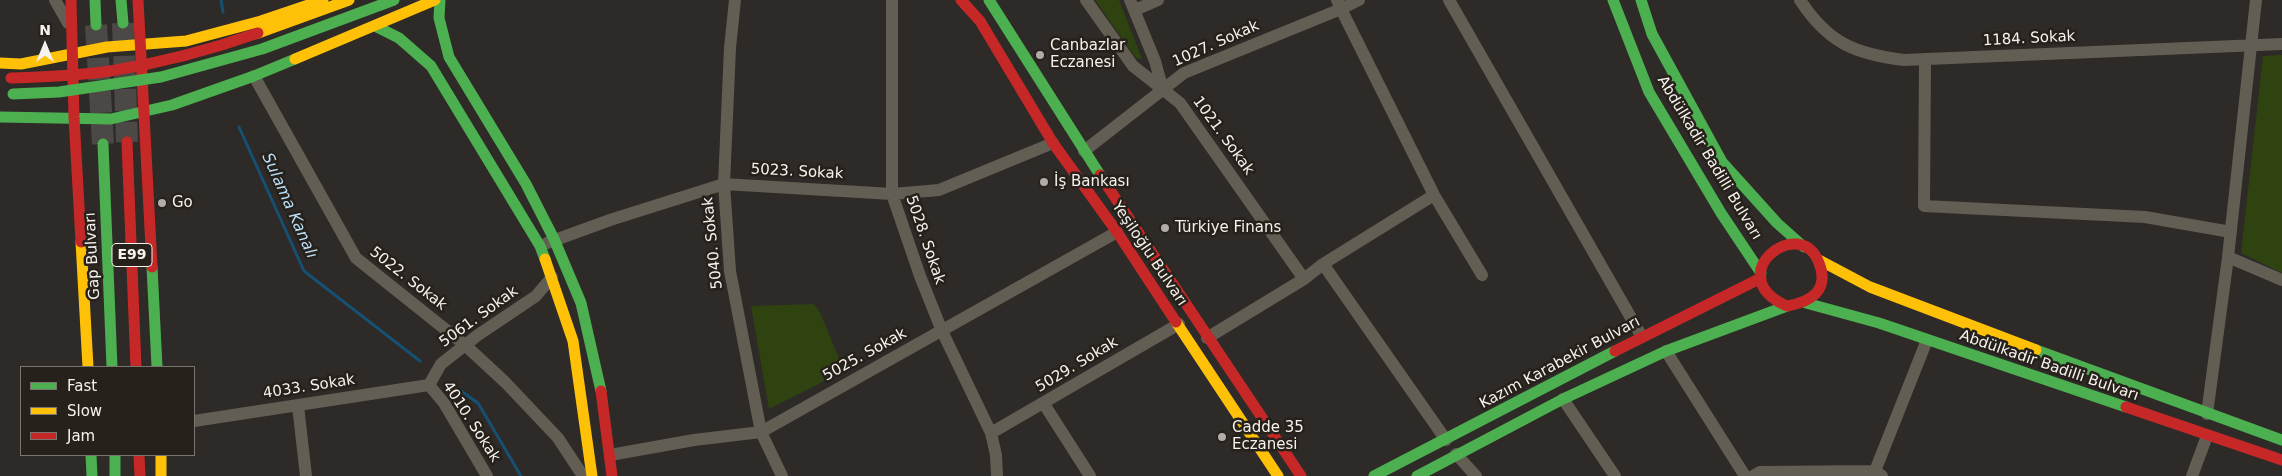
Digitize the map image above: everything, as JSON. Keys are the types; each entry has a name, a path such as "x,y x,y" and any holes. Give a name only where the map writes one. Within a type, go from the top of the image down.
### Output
{"main road":[{"path":"71,0 74,118 88,366"},
{"path":"95,0 96,25"},
{"path":"121,0 123,23"},
{"path":"138,0 157,366"},
{"path":"0,63 21,64 107,47 141,46 186,41 261,21 323,0"},
{"path":"5,78 76,75 136,66 283,26 349,0"},
{"path":"0,94 59,92 161,77 262,49 394,0"},
{"path":"0,117 112,119 172,106 254,76 435,0"},
{"path":"440,0 439,18 441,32 449,57 526,184 554,239 581,303 591,339 601,389 612,476"},
{"name":"Yeşiloğlu Bulvarı","path":"961,0 980,21 1053,143 1117,232 1278,476"},
{"name":"Yeşiloğlu Bulvarı","path":"989,0 1084,151 1207,338 1301,476"},
{"name":"Abdülkadir Badilli Bulvarı","path":"1613,0 1649,92 1761,276"},
{"name":"Abdülkadir Badilli Bulvarı","path":"1641,0 1652,34 1722,162 1777,223 1804,247"},
{"path":"375,26 398,38 431,66 540,246 573,341 592,476"},
{"name":"E99","path":"127,142 136,366"},
{"name":"Gap Bulvarı","path":"102,144 112,366"},
{"path":"1416,476 1563,399 1666,351 1787,306 1806,302 1814,297 1822,279 1819,260 1804,247 1788,245 1773,250 1766,258 1761,276 1764,289 1770,297 1787,306"},
{"name":"Abdülkadir Badilli Bulvarı","path":"1819,260 1870,287 2207,414 2282,440"},
{"name":"Kazım Karabekir Bulvarı","path":"1374,476 1761,276"},
{"name":"Abdülkadir Badilli Bulvarı","path":"1806,302 1879,323 2282,460"},
{"path":"2238,446 2282,466"},
{"path":"91,456 92,476"},
{"path":"115,456 116,476"},
{"path":"139,456 140,476"},
{"path":"161,456 161,476"}],"street":[{"path":"55,0 62,15 72,29"},
{"name":"5040. Sokak","path":"735,0 730,48 724,184 730,271 761,432 782,476"},
{"name":"5028. Sokak","path":"892,0 892,194 920,276 942,331 991,433 996,455 995,475"},
{"name":"1021. Sokak","path":"1086,0 1133,66 1180,103 1304,279"},
{"path":"1158,0 1132,5 1155,61 1163,90"},
{"name":"1027. Sokak","path":"1084,151 1184,73 1339,4 1360,0"},
{"path":"1449,0 1642,337"},
{"name":"1184. Sokak","path":"1800,0 1812,18 1849,47 1871,56 1904,60 2282,44"},
{"path":"2207,414 2231,232 2256,0"},
{"path":"1339,4 1434,195 1482,275"},
{"path":"1925,60 1924,206 2145,217 2231,232"},
{"name":"5022. Sokak","path":"254,76 356,258 465,345 504,382 558,438 583,476"},
{"name":"5023. Sokak","path":"540,246 554,239 724,184 892,194 938,190 1053,143"},
{"path":"1207,338 1304,279 1323,264 1434,195"},
{"name":"5025. Sokak","path":"610,455 694,440 761,432 1117,232"},
{"path":"2228,257 2282,280"},
{"path":"1323,264 1446,440"},
{"name":"5061. Sokak","path":"429,385 441,364 536,296 552,277"},
{"name":"5029. Sokak","path":"991,433 1179,324"},
{"path":"1753,476 1760,472 1879,473 1927,340"},
{"path":"1666,351 1745,476"},
{"name":"4033. Sokak","path":"195,421 429,385"},
{"name":"4010. Sokak","path":"429,385 444,403 487,476"},
{"path":"1563,399 1615,476"},
{"path":"1044,404 1090,476"},
{"path":"298,406 306,476"},
{"path":"2192,476 2207,436"},
{"path":"1456,454 1476,476"}],"green space":[{"path":"1095,0 1119,0 1142,59 1136,58"},
{"path":"2282,55 2282,273 2241,253 2263,56"},
{"path":"814,304 820,312 843,368 819,384 769,409 751,306"}],"waterway":[{"name":"Sulama Kanalı","path":"221,0 223,12"},
{"name":"Sulama Kanalı","path":"239,127 304,271 420,361"},
{"name":"Sulama Kanalı","path":"450,383 478,403 521,476"}],"tunnel":[{"path":"123,23 127,142"},
{"path":"96,25 103,144"}],"traffic: fast":[{"path":"95,0 96,25"},
{"path":"121,0 123,23"},
{"path":"13,94 59,92 161,77 262,49 394,0"},
{"path":"440,0 439,18 449,57 526,184 554,239 581,303 601,391"},
{"path":"989,0 1100,175"},
{"path":"1613,0 1649,92 1721,213 1761,273"},
{"path":"1641,0 1652,34 1722,162 1777,223 1804,247"},
{"path":"375,26 399,38 431,66 540,246 545,259"},
{"path":"0,117 111,119 172,105 254,76 295,59"},
{"path":"103,144 112,366"},
{"path":"152,267 157,366"},
{"path":"1806,303 1879,323 2126,407"},
{"path":"1417,476 1563,399 1666,351 1787,306"},
{"path":"2036,350 2282,440"},
{"path":"1374,476 1615,351"},
{"path":"91,456 92,476"},
{"path":"115,456 115,476"}],"traffic: slow":[{"path":"0,63 21,64 107,47 186,41 261,21 323,0"},
{"path":"258,33 349,0"},
{"path":"295,59 435,0"},
{"path":"81,242 88,366"},
{"path":"545,259 573,341 592,476"},
{"path":"1819,260 1870,287 2036,350"},
{"path":"1176,322 1278,476"},
{"path":"161,456 161,476"}],"traffic: jam":[{"path":"71,0 74,117 81,242"},
{"path":"138,0 152,267"},
{"path":"961,0 980,21 1053,143 1117,232 1176,322"},
{"path":"11,78 98,73 129,68 222,45 258,33"},
{"path":"127,142 136,366"},
{"path":"1100,175 1301,476"},
{"path":"1796,244 1809,249 1819,263 1822,281 1816,294 1803,302 1787,306 1768,293 1761,279 1762,266 1770,254 1783,246 1796,244"},
{"path":"1615,351 1761,278"},
{"path":"601,391 612,476"},
{"path":"2126,407 2282,460"},
{"path":"139,456 140,476"}],"place":[{"name":"Canbazlar Eczanesi","path":"1040,55"},
{"name":"İş Bankası","path":"1044,182"},
{"name":"Go","path":"162,203"},
{"name":"Türkiye Finans","path":"1165,228"},
{"name":"Cadde 35 Eczanesi","path":"1222,437"}]}
